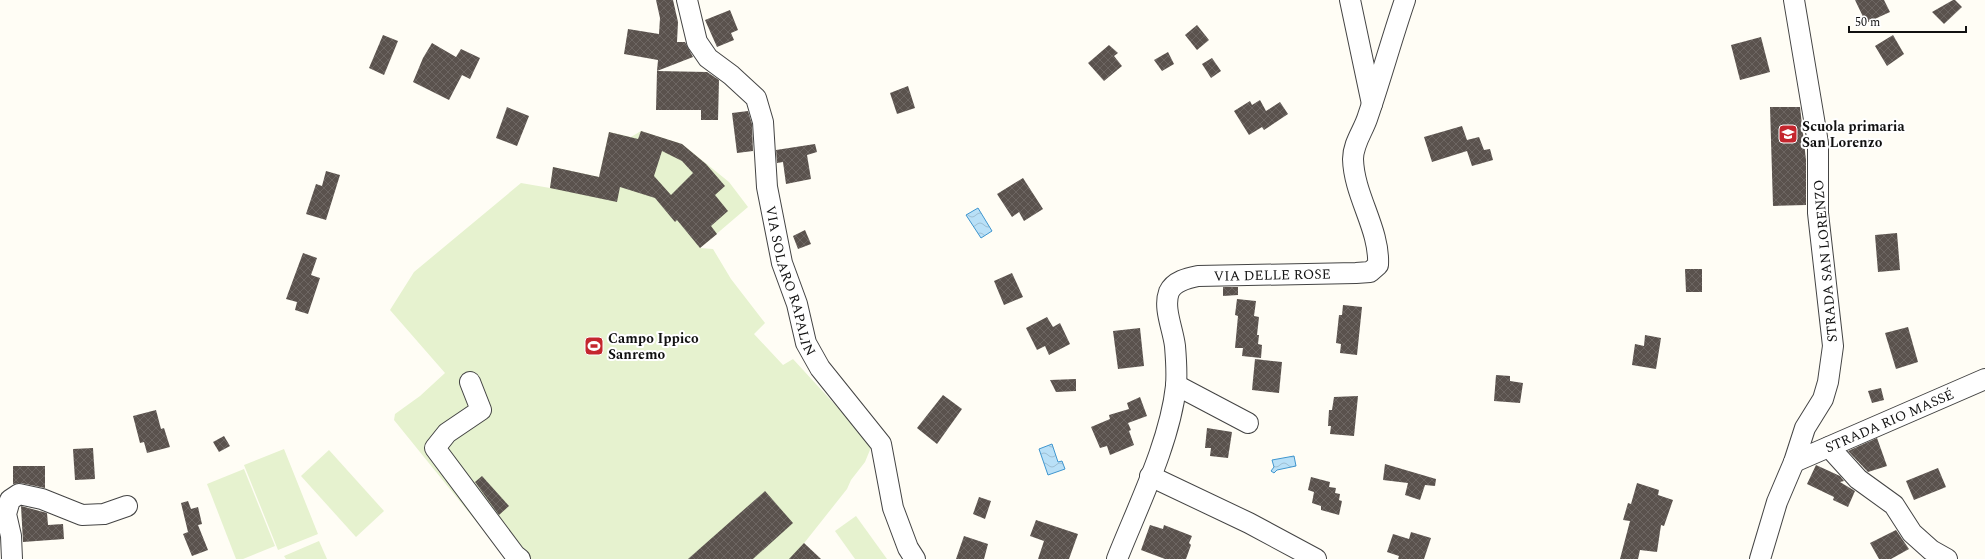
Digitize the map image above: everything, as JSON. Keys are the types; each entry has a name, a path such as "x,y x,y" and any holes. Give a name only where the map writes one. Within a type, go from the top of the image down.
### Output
{"street":[{"name":"VIA SOLARO RAPALIN","path":"687,0 697,42 704,53 708,58 731,74 756,98 764,122 767,187 782,263 797,304 806,343 820,368 881,444 893,508 908,548 915,559"},
{"path":"1350,0 1372,105"},
{"name":"VIA DELLE ROSE","path":"1117,559 1163,443 1176,385 1175,345 1168,312 1170,290 1182,279 1198,276 1370,272 1378,265 1379,251 1357,186 1353,158 1356,142 1372,105 1405,0"},
{"name":"STRADA SAN LORENZO","path":"1760,559 1777,502 1794,462 1804,428 1823,399 1828,382 1833,346 1818,213 1818,143 1794,0"},
{"name":"STRADA RIO MASSÉ","path":"1794,462 1985,379"},
{"path":"470,382 481,410 447,433 435,448 515,555 520,559"},
{"path":"1176,385 1248,423"},
{"path":"1829,447 1858,479 1894,506 1912,533 1931,550 1947,559"},
{"path":"1150,476 1249,522 1316,559"},
{"path":"12,559 11,536 6,514 10,500 19,494 42,499 82,515 104,514 127,506"}],"green space":[{"name":"Campo Ippico Sanremo","path":"641,131 682,144 729,182 748,207 700,248 713,249 731,279 765,323 754,334 783,365 793,359 872,445 865,462 851,480 847,489 790,559 512,559 475,520 394,420 395,414 420,396 445,373 390,310 414,272 521,183 550,188 553,167 599,177 609,132 631,137"},
{"path":"284,449 318,534 278,550 244,465"},
{"path":"329,450 384,511 356,537 301,476"},
{"path":"244,469 275,546 243,559 236,559 207,484"},
{"path":"856,516 887,559 855,559 835,531"},
{"path":"319,541 327,559 286,559 284,556"}],"water":[{"path":"978,208 992,231 981,238 966,215"},
{"path":"1052,444 1058,462 1062,461 1065,469 1048,475 1039,449"},
{"path":"1294,456 1296,466 1277,470 1274,473 1271,471 1274,467 1272,460"}],"building":[{"path":"656,0 673,0 678,22 677,42 685,42 693,57 657,71 658,60 624,54 628,29 659,34 660,18"},
{"path":"1855,0 1884,0 1890,12 1866,23"},
{"path":"1955,0 1962,7 1944,24 1932,12"},
{"path":"730,10 738,30 731,33 734,40 717,47 705,20"},
{"path":"1197,25 1209,40 1197,50 1185,35"},
{"path":"383,35 398,41 384,75 369,68"},
{"path":"1893,35 1904,54 1887,66 1875,46"},
{"path":"1761,37 1770,72 1740,80 1731,45"},
{"path":"432,43 456,57 461,49 480,58 470,79 462,75 449,100 413,82 423,58"},
{"path":"1109,45 1118,53 1114,56 1122,66 1104,81 1088,63"},
{"path":"1168,52 1174,64 1162,71 1154,60"},
{"path":"1212,58 1221,71 1211,78 1202,64"},
{"path":"657,71 707,72 719,80 718,120 701,120 701,110 656,110"},
{"path":"908,86 915,108 897,114 890,93"},
{"path":"1260,100 1266,111 1280,102 1288,114 1264,130 1262,127 1249,135 1234,111 1250,101 1252,105"},
{"path":"507,107 529,116 517,146 496,138"},
{"name":"Scuola primaria San Lorenzo","path":"1770,107 1800,107 1806,160 1806,205 1773,206"},
{"path":"748,111 752,124 753,151 737,153 732,113"},
{"path":"1462,126 1467,140 1479,137 1484,150 1490,149 1493,160 1472,166 1467,151 1432,162 1424,137"},
{"path":"641,131 682,144 706,164 725,186 715,195 728,211 711,226 717,234 700,248 677,220 675,222 655,198 620,187 617,202 550,188 553,167 599,177 609,132 638,139","holes":["662,151 682,161 693,173 671,195 654,176"]},
{"path":"815,144 817,152 807,155 811,179 786,184 783,162 777,163 776,150"},
{"path":"326,171 340,175 326,220 306,214 316,184 322,186"},
{"path":"1023,178 1043,209 1024,221 1019,212 1012,217 997,194"},
{"path":"805,230 811,244 798,249 793,236"},
{"path":"1897,233 1900,270 1878,272 1875,235"},
{"path":"303,253 317,258 311,275 320,278 308,314 295,310 297,302 286,299"},
{"path":"1685,269 1702,269 1702,292 1686,292"},
{"path":"1012,273 1023,297 1004,305 994,281"},
{"path":"1223,287 1238,287 1238,295 1223,296"},
{"path":"1237,299 1256,301 1254,316 1259,317 1257,335 1259,335 1258,344 1262,345 1261,358 1242,356 1243,348 1235,348 1238,316 1235,315"},
{"path":"1343,305 1362,307 1357,355 1340,353 1341,344 1336,343 1339,315 1342,315"},
{"path":"1047,317 1053,327 1060,323 1070,344 1049,355 1045,346 1037,350 1026,328"},
{"path":"1908,327 1918,362 1896,369 1885,333"},
{"path":"1140,328 1144,366 1118,369 1113,331"},
{"path":"1645,335 1661,338 1656,369 1632,365 1635,344 1644,346"},
{"path":"1255,359 1282,362 1279,393 1252,390"},
{"path":"1496,375 1510,376 1510,381 1523,383 1520,403 1494,401"},
{"path":"1076,379 1076,391 1056,392 1050,380"},
{"path":"1881,388 1884,400 1872,403 1868,391"},
{"path":"943,395 962,409 937,444 917,428"},
{"path":"1358,396 1354,436 1330,434 1331,426 1328,426 1329,410 1332,410 1334,397"},
{"path":"1140,397 1147,416 1128,423 1134,445 1110,455 1107,446 1100,448 1091,427 1110,419 1109,415 1129,409 1127,403"},
{"path":"156,410 161,429 164,428 170,447 147,453 144,442 140,443 133,416"},
{"path":"1207,428 1232,432 1228,458 1210,456 1211,448 1205,448"},
{"path":"224,436 230,446 219,452 213,442"},
{"path":"1877,438 1887,466 1868,472 1848,451"},
{"path":"93,448 95,479 75,480 73,449"},
{"path":"1385,464 1436,479 1435,486 1425,485 1420,500 1405,495 1408,483 1383,480"},
{"path":"1816,465 1840,476 1844,481 1840,482 1855,491 1848,507 1833,500 1834,497 1807,484"},
{"path":"13,466 45,466 45,488 21,483 13,484"},
{"path":"1938,468 1946,487 1914,500 1906,481"},
{"path":"482,476 509,506 499,515 475,482"},
{"path":"1311,477 1330,482 1329,487 1336,488 1335,493 1340,494 1339,500 1342,501 1339,515 1321,510 1321,506 1312,503 1314,492 1308,490"},
{"path":"1637,483 1659,490 1658,495 1673,500 1664,526 1661,525 1657,552 1640,550 1638,559 1620,559 1630,521 1623,520 1628,503 1631,504"},
{"path":"765,491 793,523 753,559 688,559"},
{"path":"979,497 991,501 985,519 973,514"},
{"path":"188,501 191,509 198,507 202,524 198,525 208,550 192,556 183,534 188,532 181,503"},
{"path":"21,506 47,513 48,525 63,524 64,539 23,542"},
{"path":"1036,520 1078,534 1069,559 1038,559 1044,541 1030,536"},
{"path":"1150,525 1163,529 1164,525 1192,536 1189,543 1191,545 1186,559 1165,559 1141,550"},
{"path":"1896,530 1909,549 1891,559 1879,559 1870,543"},
{"path":"1411,532 1431,538 1424,559 1398,559 1399,556 1387,552 1393,534 1409,539"},
{"path":"964,536 988,544 984,559 956,559"},
{"path":"804,543 821,559 789,559"}],"place":[{"name":"Scuola primaria San Lorenzo","path":"1788,134"},
{"name":"Campo Ippico Sanremo","path":"594,346"}]}
